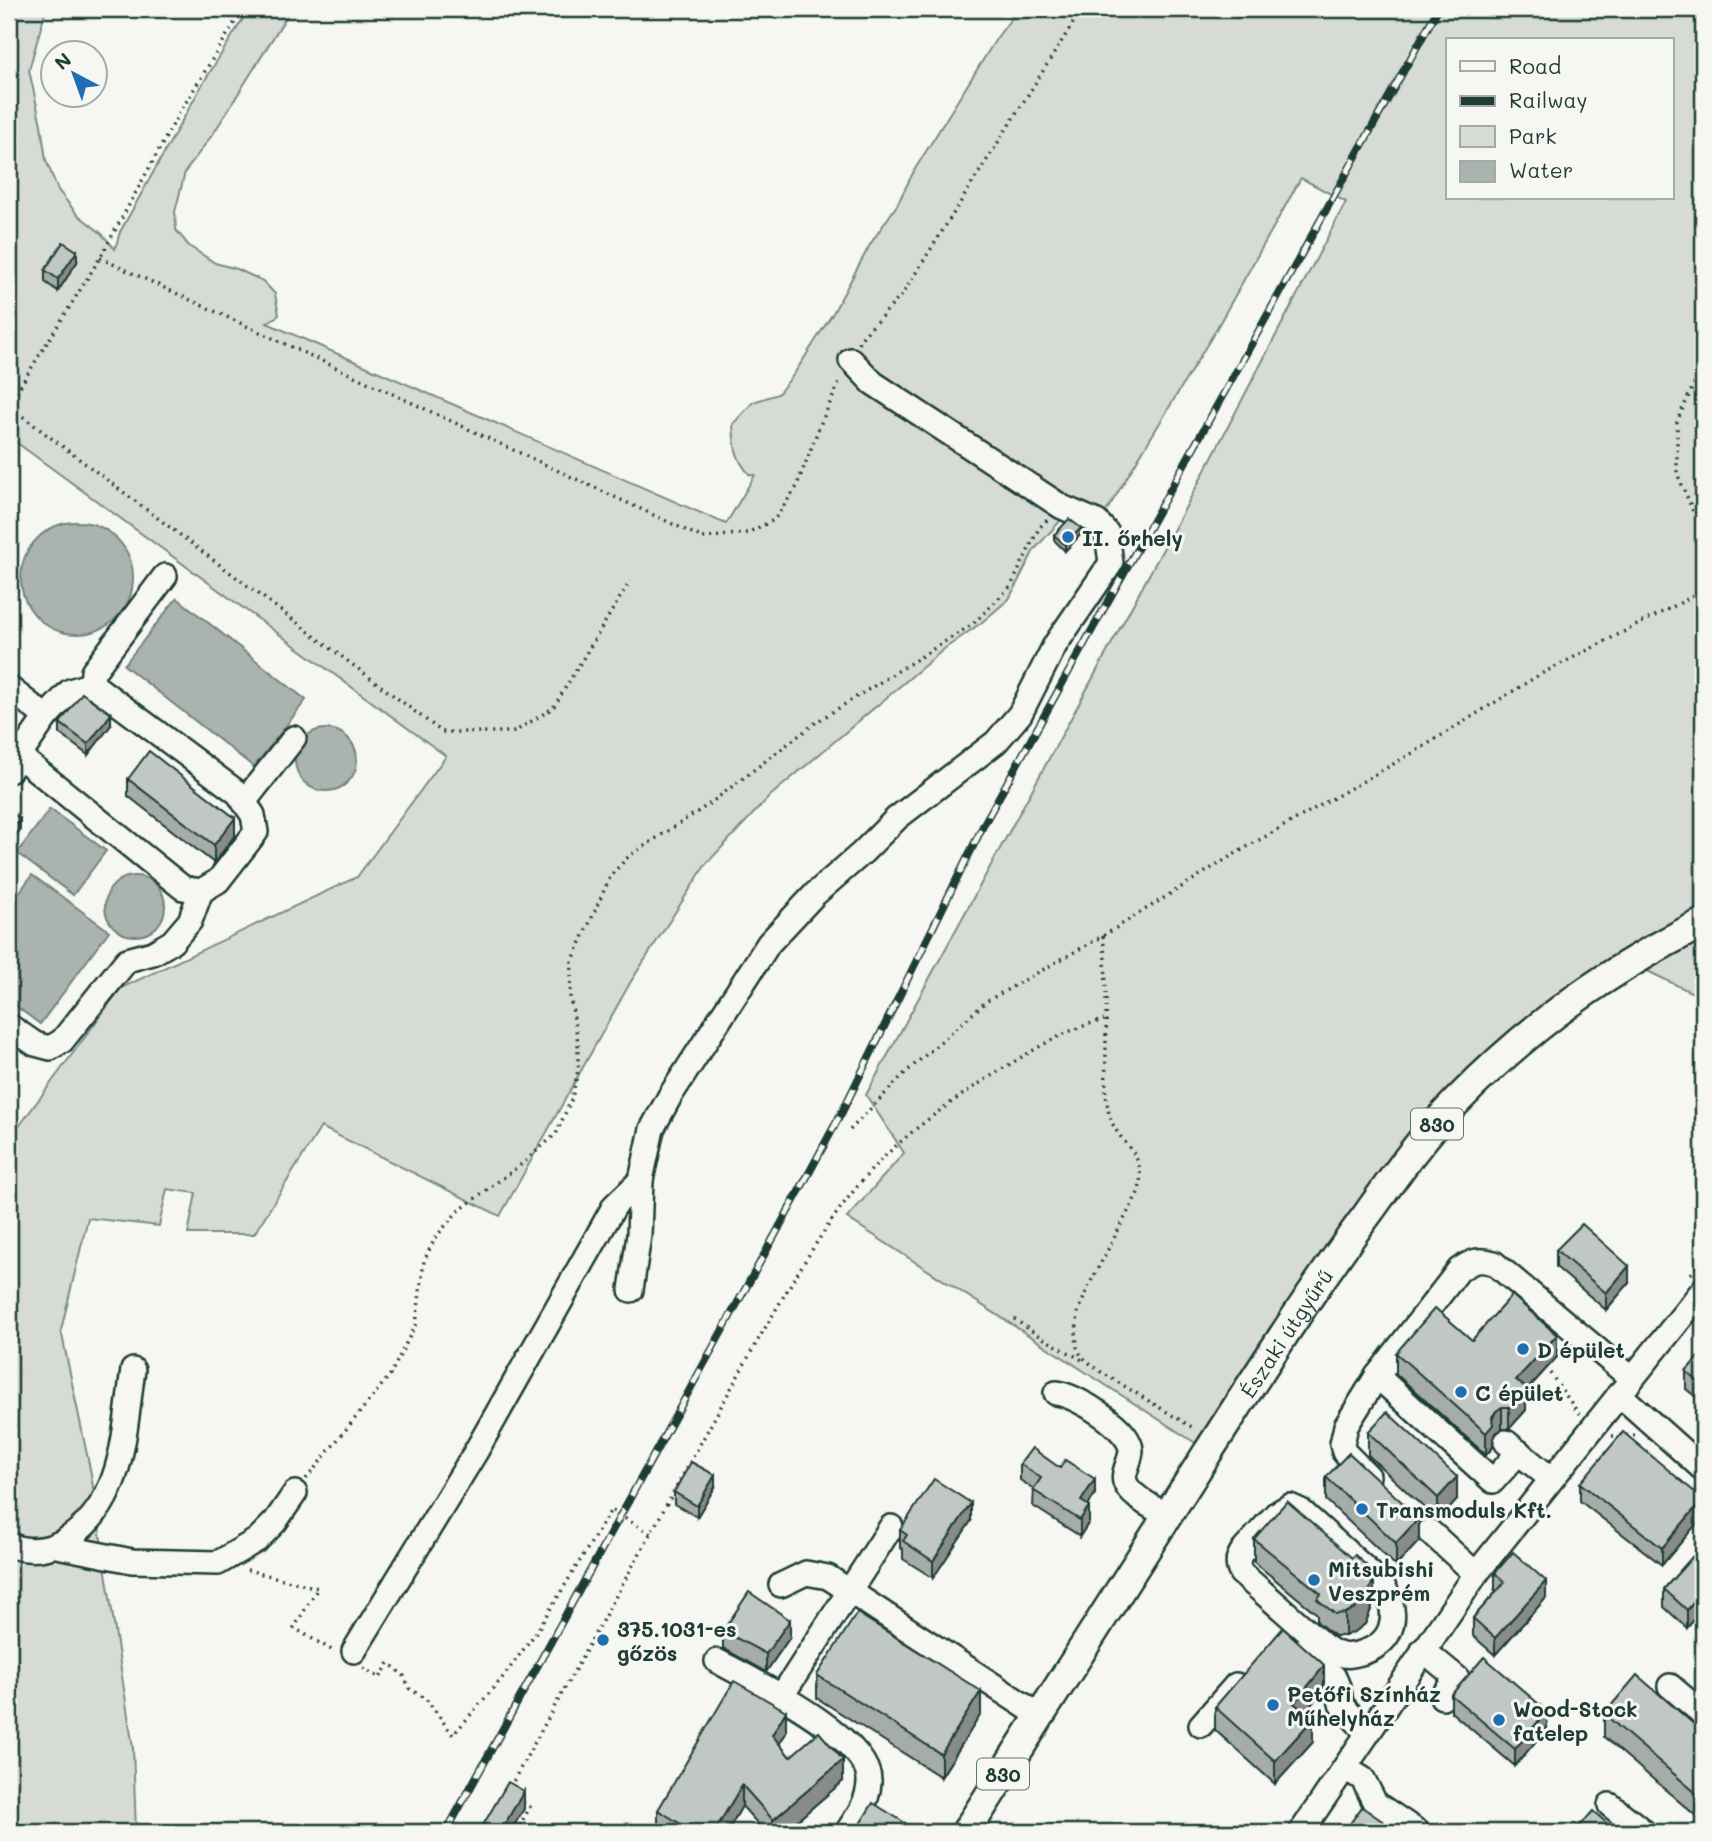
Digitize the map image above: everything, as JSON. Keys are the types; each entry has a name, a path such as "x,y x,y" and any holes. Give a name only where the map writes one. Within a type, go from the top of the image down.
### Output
{"main road":[{"name":"Északi útgyűrű","path":"966,1832 1215,1441 1344,1246 1399,1171 1456,1101 1565,1004 1630,961 1703,923"}],"street":[{"path":"631,1290 639,1235 641,1180 652,1129 670,1096 769,943 815,894 897,818 996,742 1020,715 1055,645 1111,563 1107,533 1097,522 1062,507 873,383 850,360"},
{"path":"92,684 93,672 165,576"},
{"path":"92,684 70,691 46,717 14,764 183,888 201,891"},
{"path":"9,1026 35,1044 50,1048 62,1041 127,960 153,953 172,942 190,921 201,891 218,881 256,832 253,815 238,793 92,684"},
{"path":"9,688 46,717"},
{"path":"244,802 294,738"},
{"path":"354,1651 475,1453 615,1205 641,1180"},
{"path":"1380,1487 1349,1458 1342,1444 1346,1426 1377,1376 1459,1270 1481,1259 1494,1263 1625,1387 1703,1469"},
{"path":"1301,1832 1476,1574 1703,1290"},
{"path":"57,1546 79,1531 106,1500 118,1467 133,1370"},
{"path":"1377,1376 1493,1481 1513,1447 1551,1479"},
{"path":"1056,1393 1067,1394 1106,1419 1126,1436 1131,1449 1125,1483 1133,1493 1167,1516"},
{"path":"9,1545 23,1550 57,1546 132,1561 218,1563 257,1540 275,1522 295,1493"},
{"path":"1295,1507 1381,1583 1390,1596 1392,1626 1383,1642 1367,1652 1352,1656 1339,1654 1324,1646 1241,1573 1238,1568 1239,1557 1276,1514 1283,1508 1295,1507"},
{"path":"1420,1524 1476,1574"},
{"path":"781,1697 891,1527"},
{"path":"781,1585 806,1573 828,1577 1040,1716"},
{"path":"1280,1636 1289,1638 1334,1677 1341,1704 1367,1733"},
{"path":"1383,1642 1419,1657 1457,1678 1442,1698"},
{"path":"717,1661 823,1722 860,1756 870,1781 864,1805 847,1832"},
{"path":"1201,1725 1251,1667"},
{"path":"1670,1686 1703,1714"},
{"path":"1345,1768 1363,1779 1375,1802 1418,1832"},
{"path":"1611,1805 1644,1832"}],"path":[{"path":"9,404 100,258 177,117 243,9"},
{"path":"100,258 704,538 747,533 774,520 796,488 820,425 863,336 902,295 1082,9"},
{"path":"1703,372 1695,382 1676,421 1677,473 1703,535"},
{"path":"9,414 22,416 442,732 514,732 553,708 630,581"},
{"path":"295,1493 390,1375 416,1324 424,1261 435,1238 457,1212 523,1163 556,1133 572,1098 578,1070 578,1041 570,996 572,962 611,875 629,856 708,805 818,721 973,624 1011,586 1039,528 1062,507"},
{"path":"850,1130 904,1074 987,1002 1103,936 1231,856 1418,750 1539,675 1703,589"},
{"path":"1088,1363 1077,1348 1078,1313 1088,1287 1139,1191 1142,1174 1137,1157 1110,1115 1105,1075 1107,973 1103,936"},
{"path":"508,1791 704,1436 783,1299 830,1227 876,1166 911,1133 973,1087 1025,1055 1090,1023 1104,1020"},
{"path":"1014,1319 1215,1441"},
{"path":"1550,1373 1579,1414"},
{"path":"1611,1436 1636,1435 1646,1444"},
{"path":"380,1678 389,1663 404,1676 410,1689 426,1699 453,1735 504,1676 537,1631 611,1510 651,1534"},
{"path":"218,1563 318,1588 294,1628"},
{"path":"516,1832 530,1807 519,1799"}],"green space":[{"path":"9,9 46,9 29,70 46,160 58,190 77,214 101,233 115,249 120,232 202,85 249,9 291,9 215,131 185,172 175,212 176,230 189,246 215,263 237,269 263,281 275,294 279,315 267,323 726,524 755,475 750,475 738,457 733,424 753,402 778,394 794,374 833,313 871,243 897,205 915,169 996,39 1018,9 1703,9 1703,998 1635,965 1459,1103 1211,1453 847,1218 904,1153 866,1095 1181,516 1346,202 1301,178 1214,333 1106,512 1079,500 1034,550 1009,599 944,649 770,796 706,864 630,983 500,1216 321,1127 254,1234 188,1234 196,1193 167,1189 159,1226 88,1218 61,1330 91,1474 133,1748 136,1832 9,1832 9,1140 121,988 357,877 446,756 9,437"}],"water":[{"path":"77,522 99,526 117,538 129,556 133,578 129,600 117,618 99,630 77,634 55,630 37,618 25,600 21,578 25,556 37,538 55,526"},
{"path":"177,598 306,700 254,767 124,665"},
{"path":"326,729 348,738 357,760 348,782 326,791 304,782 295,760 304,738"},
{"path":"50,809 106,851 73,895 17,853"},
{"path":"32,875 109,931 40,1024 9,1001 9,907"},
{"path":"135,876 152,881 160,889 165,906 160,923 152,931 135,936 118,931 110,923 105,906 110,889 118,881"}],"building":[{"path":"63,242 77,251 58,279 45,270"},
{"name":"II. őrhely","path":"1069,519 1081,528 1065,545 1054,535"},
{"path":"82,693 111,714 88,744 60,723"},
{"path":"149,751 235,818 214,845 128,779"},
{"path":"9,810 20,819 11,830 9,829"},
{"path":"1582,1224 1629,1266 1606,1293 1556,1250"},
{"path":"1512,1295 1557,1335 1516,1380 1526,1388 1509,1407 1496,1411 1492,1417 1493,1425 1486,1433 1396,1353 1435,1308 1472,1340"},
{"path":"1703,1352 1703,1386 1686,1371"},
{"path":"1387,1412 1457,1477 1438,1498 1368,1432"},
{"path":"1623,1432 1703,1499 1662,1548 1580,1483"},
{"path":"1032,1448 1060,1468 1065,1460 1095,1479 1081,1501 1089,1506 1080,1520 1033,1490 1041,1478 1020,1464"},
{"path":"1349,1453 1419,1518 1396,1543 1326,1477"},
{"path":"691,1462 715,1475 697,1506 674,1492"},
{"path":"934,1479 971,1503 933,1561 903,1541 907,1535 900,1530"},
{"path":"1287,1501 1352,1558 1355,1555 1370,1569 1374,1579 1365,1601 1356,1608 1335,1614 1317,1599 1321,1594 1254,1539"},
{"path":"1703,1545 1703,1592 1687,1610 1664,1589"},
{"path":"1513,1552 1546,1581 1495,1638 1473,1618 1505,1582 1495,1573"},
{"path":"749,1592 790,1620 766,1654 723,1631"},
{"path":"857,1613 981,1691 941,1754 817,1675"},
{"name":"Petőfi Színház Műhelyház","path":"1283,1628 1324,1666 1294,1703 1313,1719 1275,1761 1215,1707"},
{"name":"Wood-Stock fatelep","path":"1484,1657 1547,1711 1515,1749 1451,1695"},
{"path":"1637,1675 1703,1732 1703,1799 1604,1714"},
{"path":"734,1681 786,1711 772,1735 790,1757 819,1732 843,1760 773,1820 742,1785 714,1832 694,1832 658,1810"},
{"path":"508,1782 524,1791 500,1832 479,1832"},
{"path":"873,1803 907,1824 903,1832 855,1832"},
{"path":"1362,1807 1398,1832 1344,1832"},
{"path":"1593,1811 1617,1832 1566,1832 1574,1823 1579,1827"},
{"path":"753,1826 757,1832 744,1832"}],"railway":[{"path":"446,1832 843,1110 985,822 1438,9"}],"place":[{"name":"II. őrhely","path":"1068,537"},
{"name":"D épület","path":"1523,1349"},
{"name":"C épület","path":"1461,1392"},
{"name":"Transmoduls Kft.","path":"1362,1509"},
{"name":"Mitsubishi Veszprém","path":"1314,1580"},
{"name":"375.1031-es gőzös","path":"603,1640"},
{"name":"Petőfi Színház Műhelyház","path":"1273,1705"},
{"name":"Wood-Stock fatelep","path":"1499,1720"}]}
